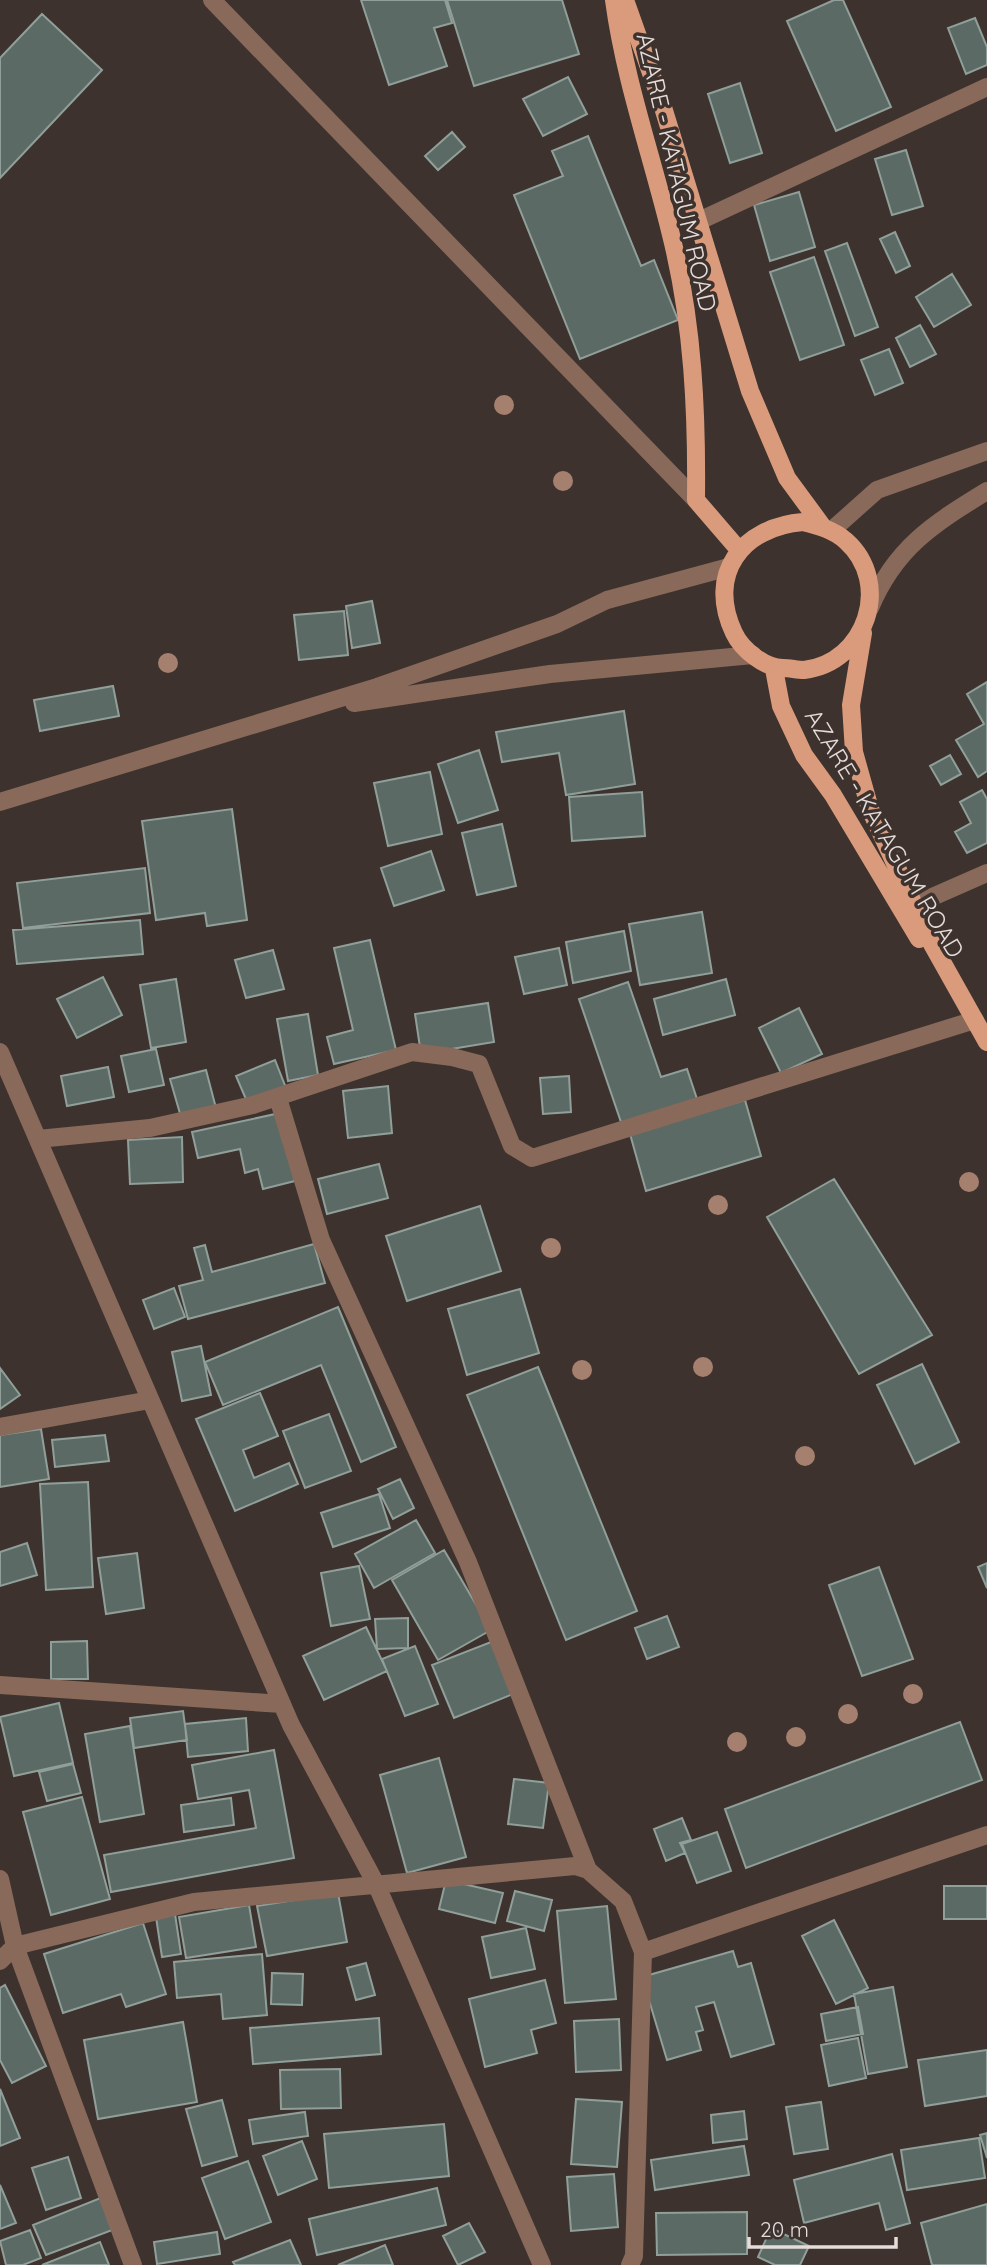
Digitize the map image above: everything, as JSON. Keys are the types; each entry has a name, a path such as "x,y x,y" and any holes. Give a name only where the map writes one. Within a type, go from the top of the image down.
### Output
{"main road":[{"name":"AZARE - KATAGUM ROAD","path":"614,0 634,101 672,240 686,310 695,409 696,499"},
{"name":"AZARE - KATAGUM ROAD","path":"626,0 699,221 750,391 770,442 787,478 827,529 846,542 867,572 870,608 863,628 851,705 854,752 870,809 914,905 987,1042"},
{"path":"696,499 739,550"},
{"path":"774,669 753,655 736,637 726,615 723,590 729,567 739,550 759,533 783,524 803,522 827,529"},
{"name":"AZARE - KATAGUM ROAD","path":"863,628 854,643 827,663 803,670 774,669 781,706 804,755 833,795 935,965 973,1017"}],"street":[{"path":"212,0 696,499"},
{"path":"699,221 987,87"},
{"path":"827,529 877,490 987,451"},
{"path":"870,608 883,577 913,543 947,515 987,491"},
{"path":"0,802 299,712 557,624 607,600 729,567"},
{"path":"299,712 550,674 753,655"},
{"path":"914,905 987,873"},
{"path":"37,1139 150,1128 278,1098 412,1052 452,1056 479,1064 512,1146 532,1158 973,1017"},
{"path":"0,1052 282,1704 377,1886 542,2265"},
{"path":"278,1098 321,1240 468,1562 588,1870"},
{"path":"0,1427 150,1399"},
{"path":"0,1685 282,1704"},
{"path":"643,1952 987,1835"},
{"path":"0,1962 15,1946 194,1902 575,1866 588,1870 623,1901 643,1952 634,2256 630,2265"},
{"path":"0,1880 4,1924 15,1946 133,2265"}],"building":[{"path":"361,0 445,0 452,23 434,28 447,66 389,85"},
{"path":"447,0 562,0 579,54 474,86"},
{"path":"834,0 843,0 891,107 836,131 787,21"},
{"path":"42,14 102,70 0,178 0,58"},
{"path":"975,18 987,47 987,65 966,74 948,28"},
{"path":"568,77 587,114 543,136 523,99"},
{"path":"740,83 762,153 730,163 708,94"},
{"path":"452,132 465,147 438,170 425,156"},
{"path":"588,136 641,266 654,260 678,320 580,359 514,195 563,176 552,151"},
{"path":"906,150 923,206 892,215 875,159"},
{"path":"799,192 815,247 770,261 754,205"},
{"path":"895,232 910,266 896,273 880,239"},
{"path":"847,243 878,327 855,336 825,251"},
{"path":"814,257 844,345 800,360 770,272"},
{"path":"952,274 971,305 934,327 916,297"},
{"path":"920,325 936,354 910,367 896,338"},
{"path":"889,349 903,383 875,395 861,360"},
{"path":"372,601 380,643 352,648 346,606"},
{"path":"344,611 348,655 299,660 294,615"},
{"path":"987,682 987,771 978,777 956,740 984,724 967,694"},
{"path":"113,686 119,716 40,731 34,700"},
{"path":"624,711 635,784 566,795 559,753 502,762 496,732"},
{"path":"479,750 498,810 458,823 438,764"},
{"path":"950,755 961,774 941,785 930,766"},
{"path":"430,772 442,834 388,846 374,783"},
{"path":"982,790 987,799 987,843 967,853 955,832 971,823 960,802"},
{"path":"642,792 645,836 572,841 569,797"},
{"path":"232,809 247,920 207,926 205,913 156,920 142,821"},
{"path":"502,824 516,886 477,895 462,833"},
{"path":"431,851 444,890 394,906 381,868"},
{"path":"145,868 150,913 23,928 17,883"},
{"path":"702,912 712,973 640,985 629,924"},
{"path":"140,920 143,954 17,964 13,930"},
{"path":"624,931 631,971 573,983 566,942"},
{"path":"370,940 396,1050 334,1064 327,1037 353,1030 334,948"},
{"path":"559,948 567,985 524,994 515,957"},
{"path":"273,950 284,989 246,998 235,960"},
{"path":"103,977 122,1015 77,1038 57,999"},
{"path":"176,979 186,1042 151,1048 140,985"},
{"path":"726,979 735,1015 663,1035 654,999"},
{"path":"628,982 661,1077 687,1069 698,1102 623,1128 579,999"},
{"path":"488,1003 494,1042 421,1054 415,1014"},
{"path":"799,1008 822,1054 781,1073 759,1028"},
{"path":"308,1014 318,1075 288,1081 277,1019"},
{"path":"156,1049 164,1085 129,1092 121,1056"},
{"path":"275,1060 286,1088 248,1104 236,1076"},
{"path":"108,1067 114,1097 67,1106 61,1076"},
{"path":"206,1070 216,1108 181,1117 170,1079"},
{"path":"569,1076 571,1112 543,1114 540,1078"},
{"path":"388,1086 392,1133 348,1138 343,1091"},
{"path":"745,1100 761,1156 646,1191 630,1134"},
{"path":"280,1113 295,1181 263,1189 258,1169 245,1173 240,1149 198,1158 192,1132"},
{"path":"182,1137 183,1182 130,1184 128,1140"},
{"path":"379,1164 388,1198 327,1214 318,1179"},
{"path":"834,1179 932,1335 859,1374 767,1217"},
{"path":"480,1206 501,1271 407,1301 386,1236"},
{"path":"314,1244 325,1283 188,1319 179,1286 203,1280 194,1248 205,1245 212,1272"},
{"path":"174,1288 185,1317 154,1329 143,1300"},
{"path":"520,1289 539,1353 467,1375 448,1309"},
{"path":"338,1307 396,1447 361,1462 321,1365 223,1405 205,1362"},
{"path":"201,1346 211,1395 182,1401 172,1352"},
{"path":"922,1364 959,1442 915,1464 877,1385"},
{"path":"538,1367 637,1611 566,1640 467,1395"},
{"path":"0,1368 20,1395 0,1409"},
{"path":"260,1393 278,1436 243,1450 254,1478 289,1463 298,1484 235,1511 196,1419"},
{"path":"329,1414 351,1471 305,1488 283,1431"},
{"path":"41,1429 49,1479 0,1487 0,1435"},
{"path":"105,1435 109,1461 55,1467 52,1440"},
{"path":"400,1479 414,1508 393,1519 378,1489"},
{"path":"88,1482 93,1587 46,1590 40,1484"},
{"path":"379,1494 390,1528 333,1547 321,1513"},
{"path":"416,1520 435,1553 374,1588 355,1554"},
{"path":"27,1543 37,1575 0,1586 0,1552"},
{"path":"444,1550 491,1630 438,1660 392,1580"},
{"path":"137,1553 144,1608 106,1614 98,1558"},
{"path":"987,1563 987,1588 978,1567"},
{"path":"359,1566 370,1619 331,1626 321,1573"},
{"path":"879,1567 913,1659 862,1676 829,1585"},
{"path":"667,1616 679,1647 647,1659 635,1628"},
{"path":"408,1618 408,1648 377,1649 375,1619"},
{"path":"366,1627 387,1671 324,1700 303,1656"},
{"path":"87,1641 88,1679 51,1679 51,1642"},
{"path":"491,1642 513,1694 454,1718 432,1665"},
{"path":"415,1646 438,1704 405,1716 382,1659"},
{"path":"59,1703 73,1763 14,1776 0,1717"},
{"path":"183,1711 187,1740 134,1748 130,1718"},
{"path":"246,1718 248,1751 188,1757 185,1724"},
{"path":"960,1722 982,1780 746,1868 725,1809"},
{"path":"130,1726 144,1814 100,1822 85,1734"},
{"path":"274,1750 294,1858 111,1892 104,1855 256,1828 249,1790 198,1799 192,1765"},
{"path":"439,1758 466,1857 407,1873 380,1775"},
{"path":"73,1764 81,1793 47,1801 39,1772"},
{"path":"514,1779 549,1783 543,1828 508,1824"},
{"path":"82,1797 110,1899 51,1915 23,1812"},
{"path":"231,1798 234,1825 184,1832 181,1805"},
{"path":"682,1818 691,1840 680,1843 685,1853 666,1861 654,1829"},
{"path":"717,1832 731,1871 697,1883 682,1844"},
{"path":"446,1880 503,1893 495,1923 439,1909"},
{"path":"944,1886 987,1886 987,1919 944,1919"},
{"path":"515,1891 552,1900 544,1931 507,1921"},
{"path":"338,1893 347,1942 267,1956 257,1906"},
{"path":"249,1905 256,1947 186,1958 179,1917"},
{"path":"607,1906 616,1999 565,2003 557,1911"},
{"path":"175,1914 181,1954 162,1957 156,1917"},
{"path":"834,1920 868,1988 836,2004 802,1936"},
{"path":"143,1923 166,1994 126,2007 121,1994 63,2013 44,1954"},
{"path":"526,1928 535,1969 491,1978 482,1937"},
{"path":"733,1951 738,1967 751,1963 774,2044 731,2057 714,2002 696,2007 703,2030 696,2032 701,2050 667,2060 642,1977"},
{"path":"262,1954 267,2015 223,2019 221,1994 177,1998 174,1962"},
{"path":"366,1963 375,1995 356,2000 347,1968"},
{"path":"272,1973 303,1974 302,2005 271,2004"},
{"path":"545,1980 556,2023 531,2030 537,2053 485,2067 469,1999"},
{"path":"5,1985 46,2066 12,2083 0,2060 0,1988"},
{"path":"893,1987 907,2067 868,2074 854,1994"},
{"path":"858,2007 863,2034 826,2041 821,2014"},
{"path":"379,2018 381,2054 253,2064 250,2028"},
{"path":"619,2019 621,2070 576,2072 574,2021"},
{"path":"183,2022 197,2102 98,2119 84,2040"},
{"path":"858,2038 866,2078 829,2086 821,2045"},
{"path":"987,2050 987,2096 925,2106 918,2060"},
{"path":"340,2069 341,2108 281,2109 280,2070"},
{"path":"0,2089 20,2138 0,2146"},
{"path":"576,2099 622,2102 617,2167 571,2164"},
{"path":"222,2100 237,2156 202,2166 186,2109"},
{"path":"821,2102 828,2149 794,2154 786,2107"},
{"path":"744,2111 747,2139 713,2143 711,2115"},
{"path":"305,2112 308,2136 253,2144 249,2120"},
{"path":"444,2124 449,2176 329,2188 324,2134"},
{"path":"987,2133 987,2158 980,2135"},
{"path":"979,2138 985,2178 907,2190 901,2150"},
{"path":"302,2141 317,2179 278,2195 263,2156"},
{"path":"744,2146 749,2175 655,2190 651,2160"},
{"path":"892,2154 910,2223 886,2230 879,2203 804,2223 794,2180"},
{"path":"68,2157 81,2198 46,2210 32,2168"},
{"path":"248,2161 271,2222 225,2239 202,2178"},
{"path":"614,2174 618,2227 571,2231 567,2177"},
{"path":"0,2185 16,2223 0,2229"},
{"path":"437,2188 446,2225 317,2255 309,2219"},
{"path":"103,2197 115,2229 46,2255 33,2225"},
{"path":"987,2204 987,2265 932,2265 921,2223"},
{"path":"747,2212 747,2254 657,2255 656,2213"},
{"path":"469,2223 485,2252 458,2265 443,2236"},
{"path":"771,2228 809,2246 800,2265 775,2265 758,2257"},
{"path":"30,2230 41,2258 23,2265 6,2265 0,2241"},
{"path":"217,2232 220,2254 157,2264 154,2242"},
{"path":"290,2240 301,2265 235,2265 233,2262"},
{"path":"100,2242 109,2265 42,2265"},
{"path":"385,2245 393,2265 338,2265"}]}
